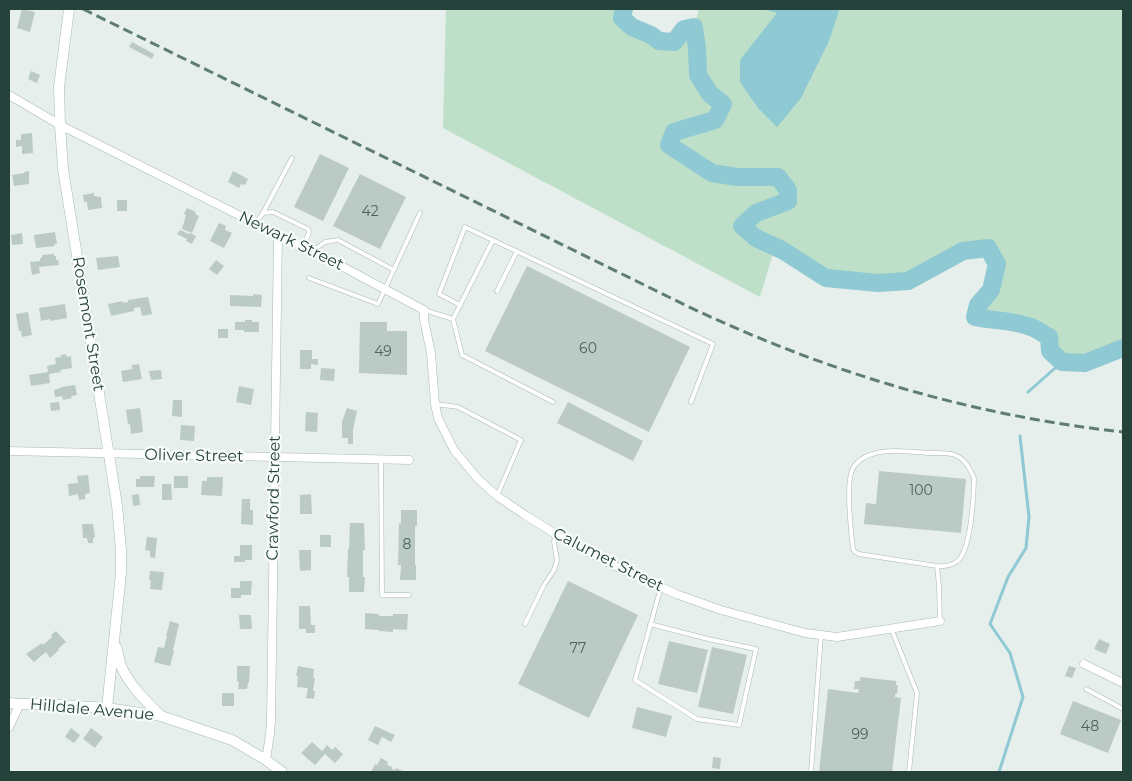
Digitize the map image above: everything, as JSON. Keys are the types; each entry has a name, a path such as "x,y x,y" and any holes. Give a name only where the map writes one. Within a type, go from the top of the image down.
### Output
{"main road":[{"name":"Rosemont Street","path":"69,9 59,87 62,170 117,505 121,550 121,573 107,708"},
{"name":"Rosemont Street","path":"115,640 125,674 136,690 161,716"},
{"name":"Hilldale Avenue","path":"9,703 107,708 161,716 232,740 282,772"}],"street":[{"name":"Newark Street","path":"9,95 60,125 255,224 313,251 424,310"},
{"name":"Crawford Street","path":"266,760 271,721 278,235"},
{"path":"424,310 424,320 431,353 435,404"},
{"name":"Calumet Street","path":"435,404 438,418 454,450 478,479 497,496 570,543 676,594 721,610 805,633 837,637 940,621"},
{"name":"Oliver Street","path":"9,452 409,460"},
{"path":"1084,664 1123,683"},
{"path":"9,727 20,704"}],"lane":[{"path":"255,224 292,158"},
{"path":"262,213 273,212 308,229 309,232 304,247"},
{"path":"309,278 378,304 420,213"},
{"path":"460,305 439,294 465,227 713,344 691,402"},
{"path":"313,251 325,242 338,240 394,270"},
{"path":"493,240 453,319 462,355 553,402"},
{"path":"498,291 517,251"},
{"path":"424,310 453,319"},
{"path":"435,404 458,407 521,440 497,496"},
{"path":"885,451 954,454 965,462 974,478 969,537 961,558 949,566 937,566 855,552 853,549 849,514 850,476 854,466 859,462 868,456 885,451"},
{"path":"380,460 382,595 409,595"},
{"path":"525,624 544,585 554,570 557,560 554,542 555,534"},
{"path":"937,566 940,621"},
{"path":"650,624 756,649 739,725 697,719 635,680 650,624 661,587"},
{"path":"891,628 917,693 909,772"},
{"path":"811,772 821,635"},
{"path":"1086,689 1123,710"}],"green space":[{"path":"446,9 624,9 622,18 632,27 651,35 659,41 674,42 684,29 694,27 699,9 1123,9 1123,347 1085,363 1062,362 1050,351 1049,337 1031,327 975,317 991,290 997,264 988,248 963,251 908,281 829,282 775,247 760,297 443,128"}],"water":[{"path":"763,9 837,9 839,11 829,41 801,98 777,127 758,108 740,82 740,60 777,13"}],"building":[{"path":"22,9 35,12 30,32 17,28"},
{"path":"132,42 154,54 152,59 129,47"},
{"path":"31,71 40,75 37,83 28,79"},
{"path":"32,133 33,153 22,154 22,146 16,147 16,140 21,140 21,134"},
{"path":"320,154 349,168 323,221 294,207"},
{"path":"29,171 29,184 14,186 12,175"},
{"path":"233,171 248,179 245,185 241,184 239,188 228,182"},
{"path":"360,174 406,197 380,249 333,226"},
{"path":"94,193 94,196 101,197 102,208 88,210 87,202 84,202 83,195"},
{"path":"117,200 127,200 127,211 117,211"},
{"path":"187,208 196,212 195,214 199,216 192,233 182,229 186,215 184,214"},
{"path":"219,223 226,226 225,230 232,233 224,248 210,241"},
{"path":"180,230 196,236 192,244 177,234"},
{"path":"55,232 57,244 54,244 55,246 36,248 34,235"},
{"path":"22,233 23,244 12,245 11,235"},
{"path":"54,254 59,265 39,267 40,273 32,275 30,262 40,261 42,255"},
{"path":"118,256 120,267 98,270 96,258"},
{"path":"216,260 224,266 217,275 209,269"},
{"path":"527,266 690,347 649,432 485,351"},
{"path":"253,294 262,295 261,307 230,306 230,295 253,296"},
{"path":"148,297 152,314 142,316 140,307 134,308 134,311 111,316 108,304 123,301 123,303 128,302 128,300"},
{"path":"65,304 67,318 41,321 39,308"},
{"path":"28,312 32,335 22,337 16,314"},
{"path":"245,320 259,322 259,332 235,330 235,322 245,322"},
{"path":"360,322 387,322 387,331 407,331 407,375 359,373"},
{"path":"218,329 228,329 228,338 218,338"},
{"path":"300,350 312,350 312,359 318,359 318,365 311,364 311,369 300,369"},
{"path":"66,354 67,357 71,356 72,368 49,374 50,383 31,386 29,375 48,372 47,366 56,364 55,358"},
{"path":"139,364 142,379 123,382 121,371 132,369 132,365"},
{"path":"321,368 335,369 334,381 320,380"},
{"path":"161,370 162,379 151,380 149,371"},
{"path":"75,385 77,395 71,396 72,398 63,400 62,396 55,397 54,390"},
{"path":"239,386 254,389 251,405 236,402"},
{"path":"173,400 182,400 182,417 172,416"},
{"path":"59,402 60,410 51,411 50,403"},
{"path":"568,402 643,441 633,461 557,423"},
{"path":"140,408 143,432 131,434 126,410"},
{"path":"347,408 357,411 353,430 353,444 348,444 348,438 342,438 342,422"},
{"path":"306,412 318,413 317,432 305,431"},
{"path":"181,425 195,426 194,441 180,440"},
{"path":"879,471 966,479 961,533 864,524 866,503 876,504"},
{"path":"88,475 90,493 85,494 85,499 79,500 78,494 69,496 68,484 78,483 77,476"},
{"path":"140,476 155,476 154,487 136,487 136,479 140,479"},
{"path":"174,476 188,476 188,488 174,488"},
{"path":"207,477 223,477 222,496 201,495 202,481 207,481"},
{"path":"162,484 171,484 172,500 162,500"},
{"path":"139,494 140,505 133,506 132,495"},
{"path":"311,494 312,514 300,514 300,495"},
{"path":"242,499 250,499 250,510 253,510 253,525 241,524"},
{"path":"401,510 417,510 417,526 415,526 416,580 400,580 401,565 398,565"},
{"path":"350,523 364,523 364,592 349,592 349,577 347,577"},
{"path":"82,524 93,524 95,537 93,538 93,543 88,543 87,538 83,538"},
{"path":"320,535 331,535 331,547 320,547"},
{"path":"147,537 157,538 155,558 150,557 150,551 145,550"},
{"path":"240,545 252,545 252,560 234,562 234,556 240,556"},
{"path":"299,550 311,550 311,570 300,571"},
{"path":"150,571 164,572 162,590 150,589"},
{"path":"240,581 252,581 251,595 231,598 231,588 240,588"},
{"path":"568,581 638,615 589,718 518,684"},
{"path":"299,606 310,606 311,625 315,625 315,633 306,633 306,629 299,629"},
{"path":"365,613 379,614 379,616 408,614 407,630 393,629 393,632 365,629"},
{"path":"239,615 251,615 252,629 240,629"},
{"path":"170,621 179,624 170,666 154,662 158,647 164,648"},
{"path":"56,631 66,642 50,658 46,652 34,662 26,654 42,643 43,645"},
{"path":"1099,639 1110,644 1106,654 1094,649"},
{"path":"669,641 708,650 697,693 658,684"},
{"path":"712,647 747,655 733,714 698,707"},
{"path":"237,666 250,666 247,689 238,689"},
{"path":"298,666 314,669 314,699 306,698 308,688 297,687 298,676 296,676"},
{"path":"1069,666 1076,668 1072,678 1065,676"},
{"path":"860,677 896,681 896,685 898,685 895,697 901,698 892,772 819,772 828,689 858,693 859,689 854,689 855,681 860,681"},
{"path":"222,693 234,693 234,706 222,706"},
{"path":"1073,701 1121,720 1108,753 1060,734"},
{"path":"637,707 672,716 666,737 632,728"},
{"path":"375,726 395,735 391,742 382,737 378,745 368,740"},
{"path":"71,728 80,735 74,743 65,737"},
{"path":"91,728 103,737 95,748 83,739"},
{"path":"312,742 322,751 327,745 332,750 335,747 343,754 335,763 325,754 315,765 301,753"},
{"path":"713,757 721,758 720,769 712,768"},
{"path":"381,758 388,762 387,765 392,767 392,769 395,770 396,768 405,772 371,772"}],"waterway":[{"path":"624,9 622,18 632,27 651,35 659,41 674,42 684,29 694,27 698,75 710,94 723,104 715,120 674,132 669,145 712,173 737,177 778,177 788,190 788,201 756,213 742,226 756,238 782,250 826,278 878,283 908,281 963,251 988,248 997,264 991,290 978,305 975,317 1017,323 1036,329 1049,337 1050,351 1062,362 1085,363 1123,348"},
{"path":"1028,392 1062,362"},
{"path":"999,772 1023,697 1010,653 990,624 1008,577 1026,548 1029,517 1020,436"}],"railway":[{"path":"83,9 685,305 791,351 845,370 953,402 1065,424 1123,432"}]}
